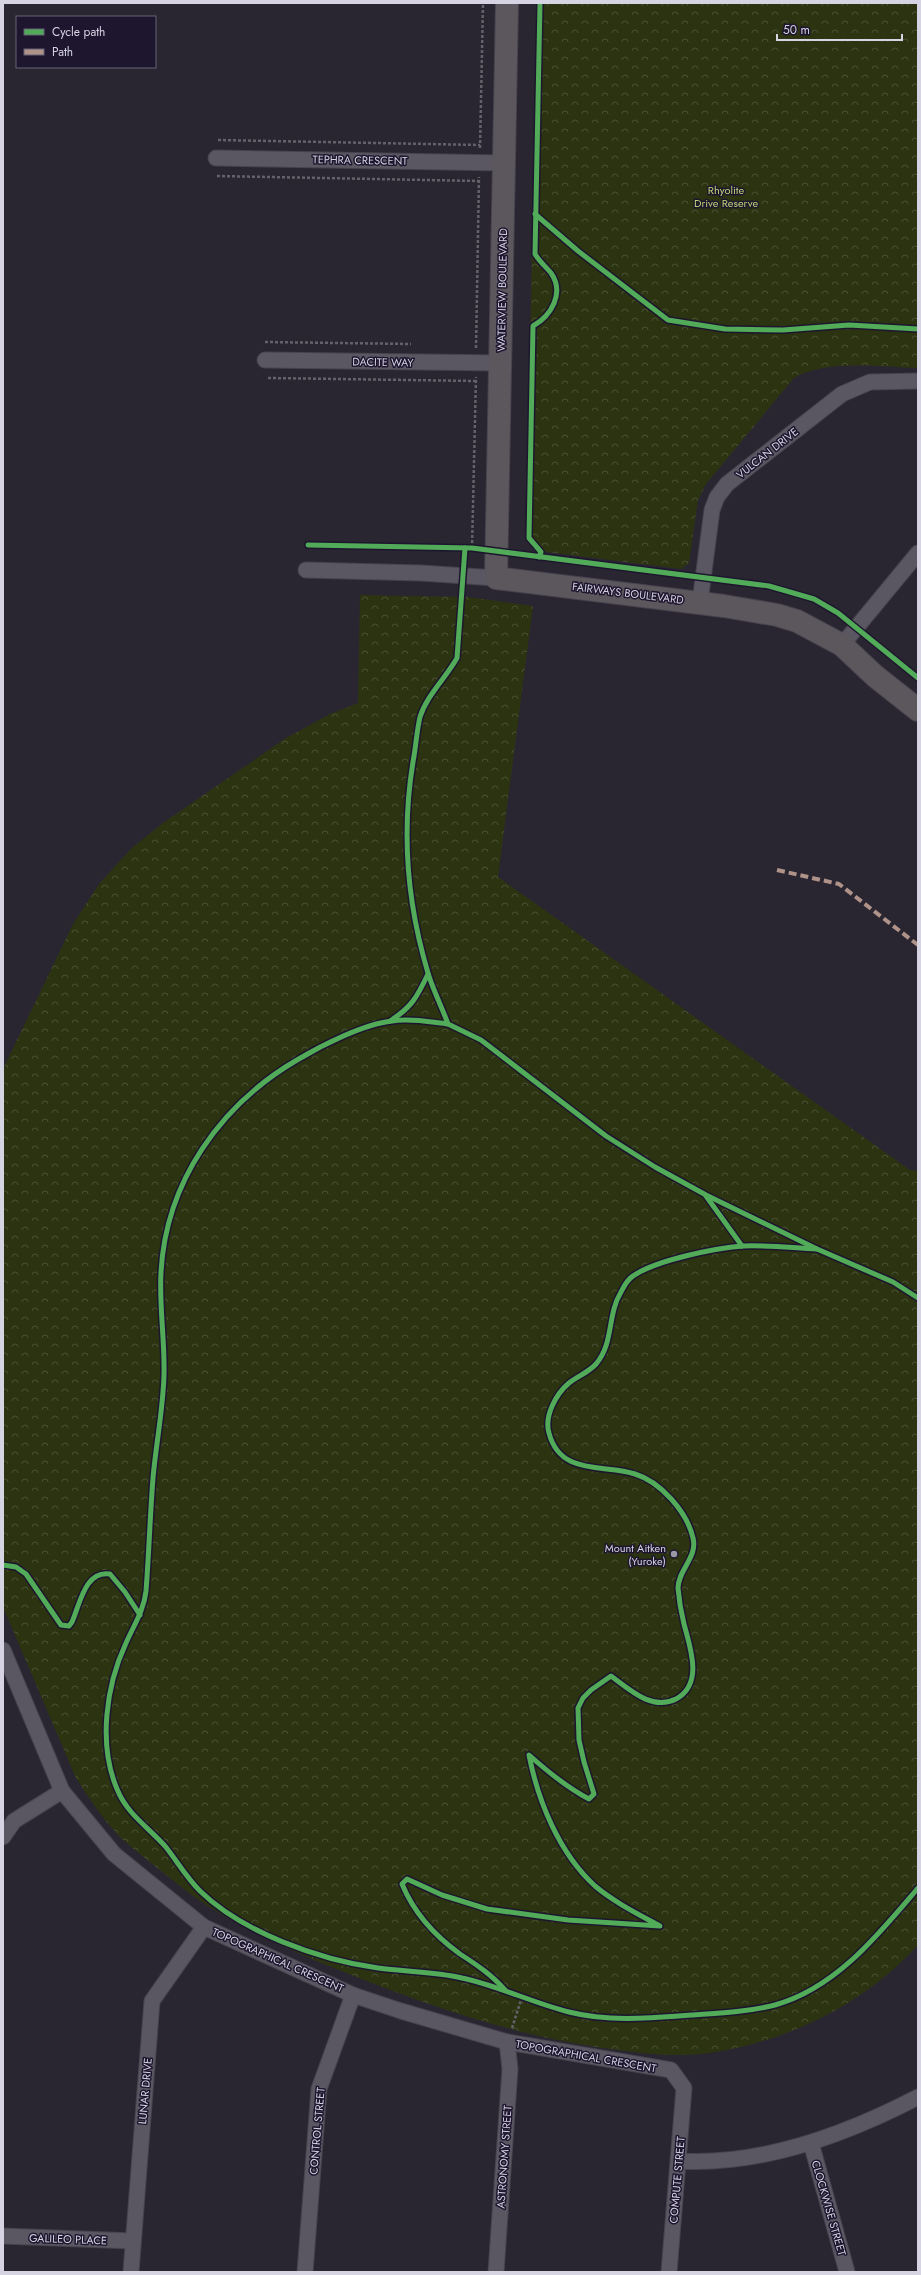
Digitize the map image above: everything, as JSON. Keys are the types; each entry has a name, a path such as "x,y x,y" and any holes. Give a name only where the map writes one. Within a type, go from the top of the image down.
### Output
{"street":[{"name":"WATERVIEW BOULEVARD","path":"496,578 507,3"},
{"name":"TEPHRA CRESCENT","path":"216,158 504,163"},
{"name":"DACITE WAY","path":"265,360 500,363"},
{"name":"VULCAN DRIVE","path":"700,602 712,510 717,497 727,484 842,394 870,382 918,381"},
{"path":"842,645 918,553"},
{"name":"FAIRWAYS BOULEVARD","path":"306,570 421,573 496,578 700,602 754,610 797,620 842,645 875,676 918,710"},
{"name":"TOPOGRAPHICAL CRESCENT","path":"3,1650 62,1791 114,1854 204,1927 353,1995 401,2011 507,2042 671,2070 684,2088"},
{"path":"3,1837 14,1820 62,1791"},
{"name":"LUNAR DRIVE","path":"131,2272 152,2001 204,1927"},
{"name":"CONTROL STREET","path":"305,2272 319,2089 353,1995"},
{"name":"ASTRONOMY STREET","path":"496,2272 510,2069 507,2042"},
{"name":"COMPUTE STREET","path":"669,2272 684,2088"},
{"path":"678,2161 706,2163 734,2160 811,2143 860,2124 918,2097"},
{"name":"CLOCKWISE STREET","path":"811,2143 847,2272"},
{"name":"GALILEO PLACE","path":"3,2236 133,2241"}],"path":[{"path":"472,548 483,3"},
{"path":"218,140 480,145"},
{"path":"217,176 479,181"},
{"path":"265,342 414,344"},
{"path":"468,345 476,346"},
{"path":"268,378 476,381"},
{"path":"465,548 497,550"},
{"path":"516,1995 529,1999"},
{"path":"507,2042 522,1997"}],"green space":[{"name":"Rhyolite Drive Reserve","path":"536,3 918,3 918,368 838,366 807,372 794,378 706,484 698,500 689,563 681,569 539,551 527,537"},
{"path":"360,595 468,597 533,606 498,877 910,1170 918,1171 918,1945 897,1966 873,1986 849,2002 823,2017 768,2040 709,2053 683,2055 616,2050 517,2031 433,2005 318,1962 261,1936 224,1916 184,1889 127,1844 94,1806 75,1776 3,1607 3,1069 73,924 99,884 133,847 163,823 286,738 330,714 358,703"}],"marked path":[{"path":"777,870 839,884 918,945"}],"cycle path":[{"path":"539,557 541,552 529,538 533,326 540,322 550,310 554,303 557,288 551,273 535,254 540,3"},
{"path":"535,214 578,251 668,320 725,329 783,330 849,325 918,329"},
{"path":"308,545 472,548 769,586 814,599 838,613 918,678"},
{"path":"465,548 457,658 427,701 420,717 410,783 407,838 408,866 415,920 432,986 448,1024 481,1040 606,1136 655,1167 706,1195 817,1249 893,1282 918,1298"},
{"path":"390,1021 409,1006 421,989 428,974"},
{"path":"448,1024 406,1020 381,1023 343,1036 297,1060 269,1078 244,1099 221,1123 202,1149 186,1177 174,1207 165,1239 161,1272 164,1375 153,1478 145,1598 113,1678 107,1715 106,1734 111,1772 121,1798 138,1820 165,1846 186,1875 200,1891 217,1906 237,1919 283,1942 307,1951 355,1964 378,1968 441,1974 476,1981 569,2012 599,2017 645,2018 733,2012 775,2005 797,1997 837,1973 854,1958 887,1924 918,1888"},
{"path":"706,1196 742,1246"},
{"path":"505,1990 490,1975 460,1954 434,1932 419,1914 402,1884 407,1879 442,1895 487,1909 568,1920 660,1926 626,1908 602,1892 582,1873 561,1842 544,1808 529,1755 558,1779 589,1799 594,1794 579,1740 578,1708 583,1698 591,1690 611,1676 634,1693 650,1701 667,1702 676,1699 685,1692 690,1684 693,1664 682,1615 678,1588 681,1575 693,1551 694,1545 690,1528 685,1518 672,1499 645,1478 623,1471 584,1466 563,1456 555,1447 549,1433 548,1420 552,1406 564,1388 593,1367 602,1356 606,1347 614,1310 622,1290 629,1279 643,1270 686,1256 731,1247 762,1246 817,1249"},
{"path":"3,1565 16,1567 26,1574 61,1625 69,1626 89,1583 95,1577 102,1574 110,1574 125,1592 140,1615"}],"place":[{"name":"Mount Aitken (Yuroke)","path":"674,1554"}]}
